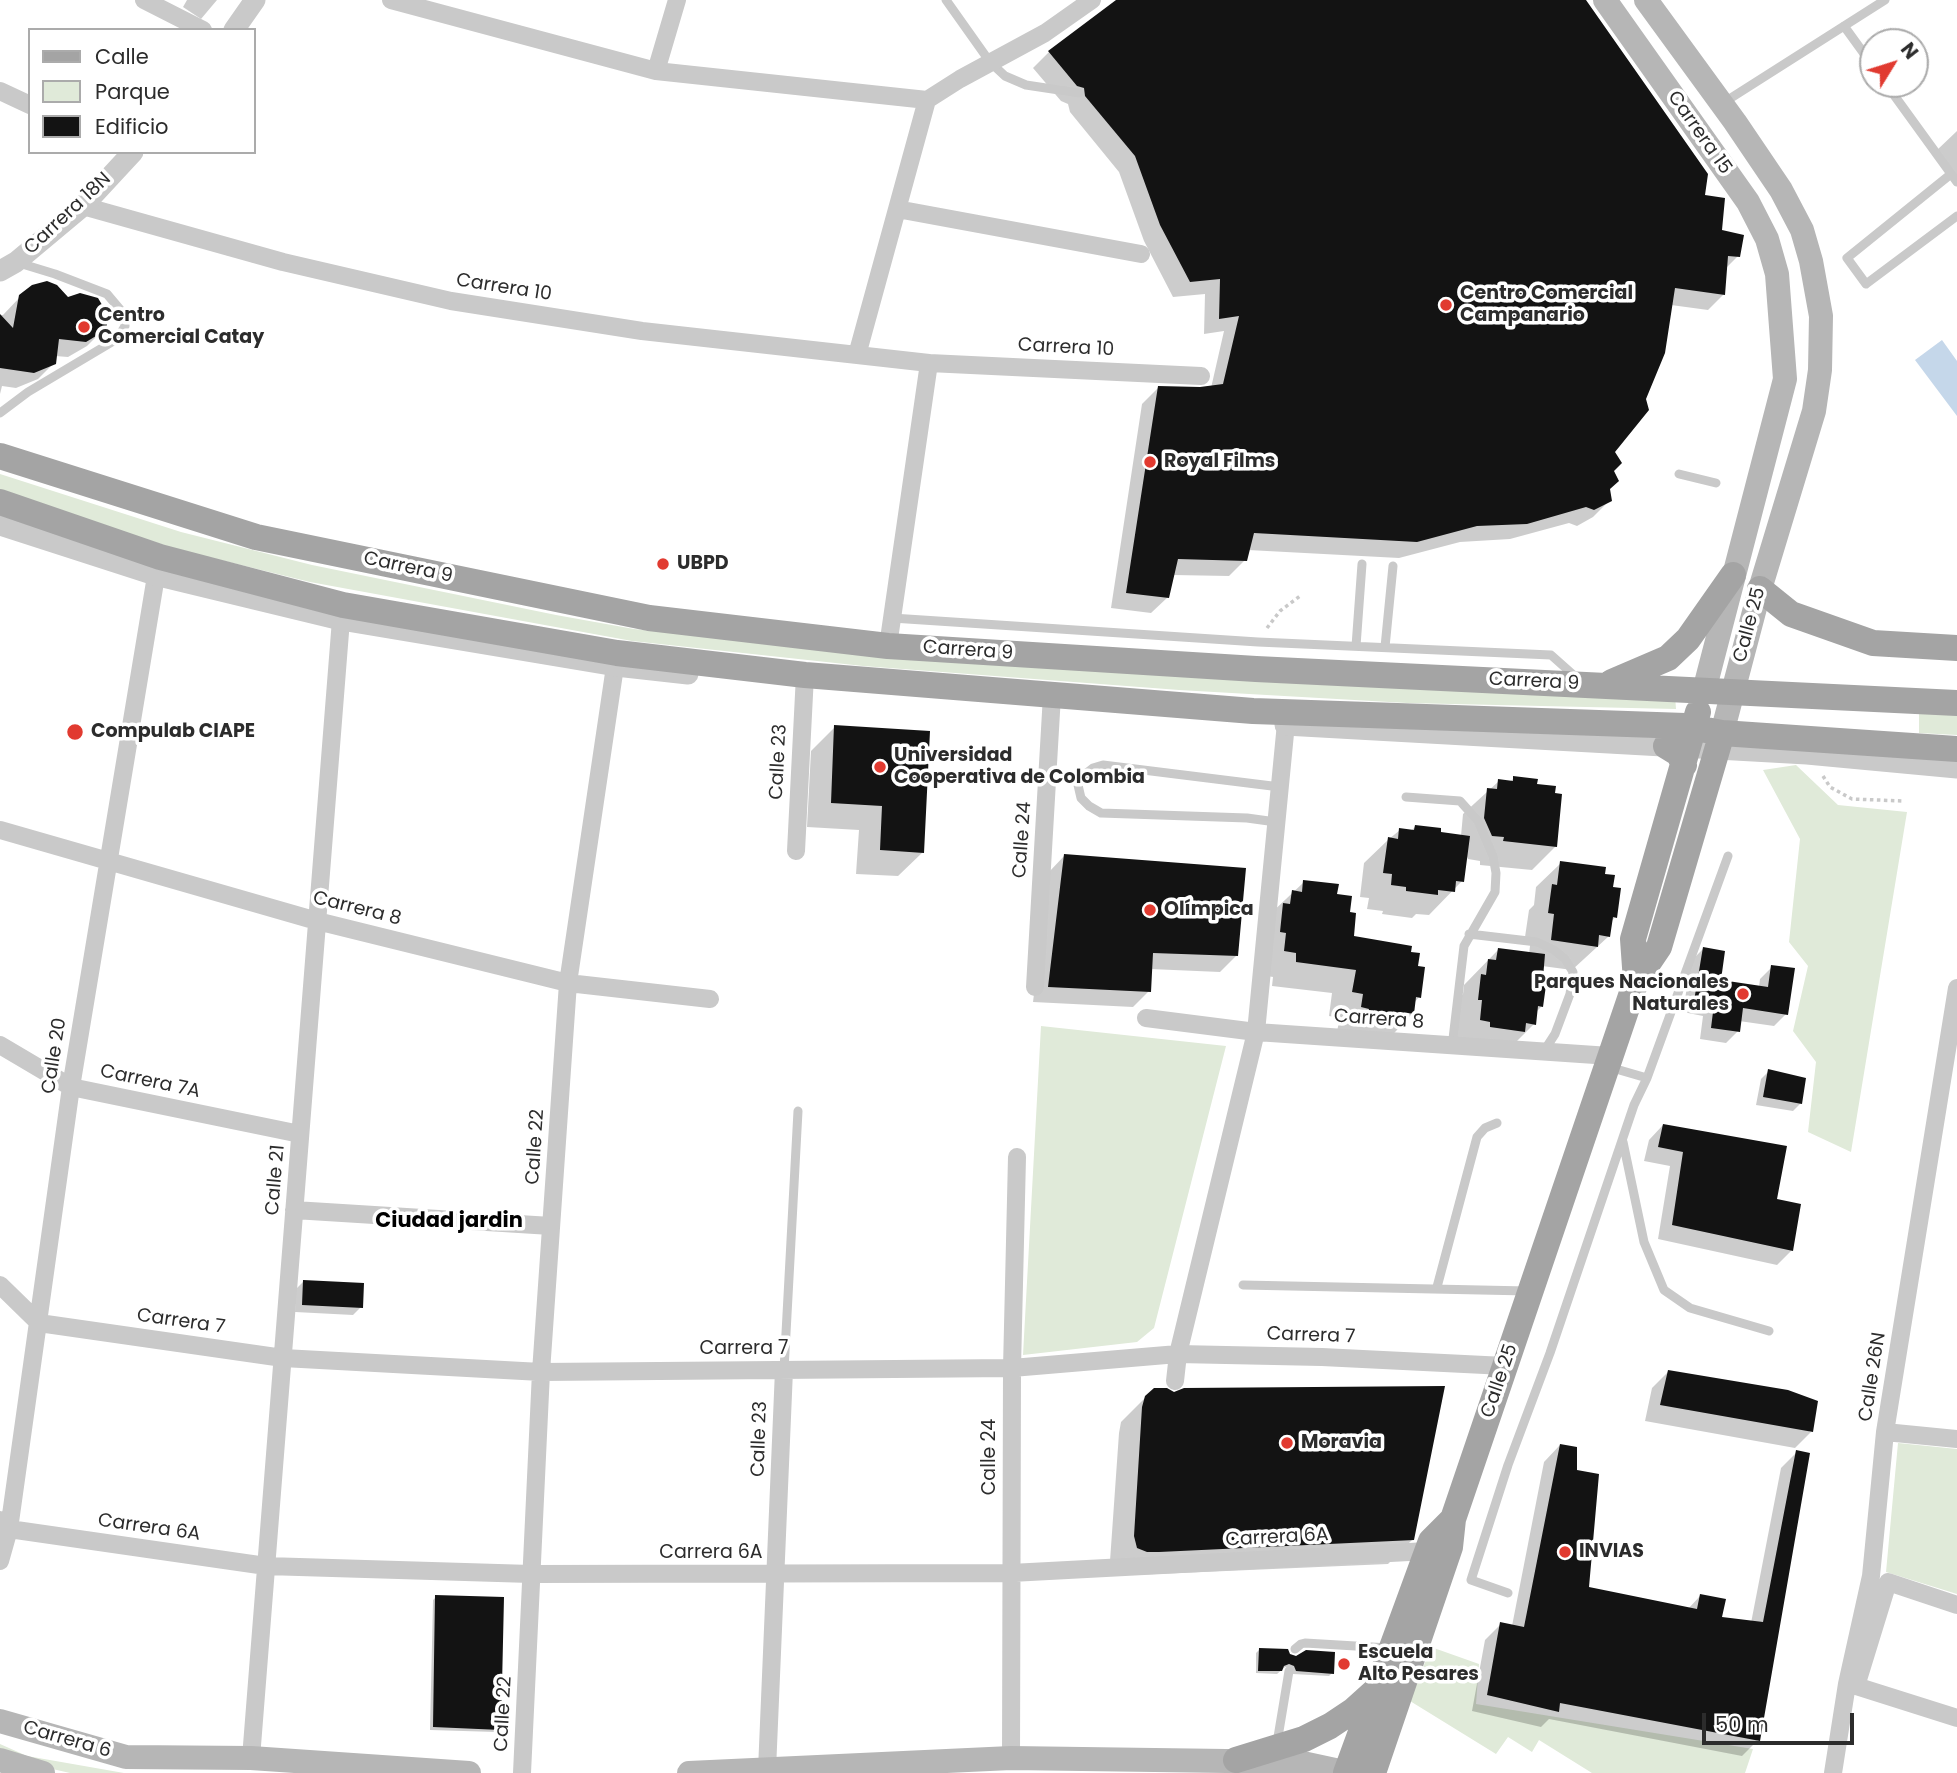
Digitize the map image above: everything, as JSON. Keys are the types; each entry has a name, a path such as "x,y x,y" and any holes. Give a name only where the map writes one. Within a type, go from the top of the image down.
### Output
{"main road":[{"name":"Carrera 15","path":"1605,0 1748,202 1767,239 1777,274"},
{"name":"Carrera 15","path":"1646,0 1781,190 1802,230 1811,261"},
{"name":"Calle 25","path":"1347,1773 1431,1541 1453,1520 1636,981 1659,947 1720,741 1760,589 1814,411 1820,370 1821,316 1811,261"},
{"name":"Calle 25","path":"1636,981 1633,939 1677,746 1704,691 1785,379 1777,274"},
{"name":"Carrera 9","path":"0,456 256,537 649,618 888,646 1256,669 1957,704"},
{"name":"Carrera 9","path":"0,502 158,566 342,612 616,660 804,681 1286,719 1606,724 1677,746 1720,741 1957,749"},
{"path":"1594,685 1668,658 1688,639 1733,575"},
{"path":"1760,589 1791,614 1873,643 1957,648"},
{"path":"1606,724 1677,746"},
{"path":"1373,1773 1450,1547 1453,1520"},
{"path":"1236,1760 1304,1739 1330,1726 1376,1691"},
{"name":"Carrera 6","path":"0,1721 126,1757 251,1758 469,1773"},
{"path":"690,1773 1011,1758 1298,1762 1347,1773"},
{"name":"Carrera 6","path":"0,1760 43,1773"}],"street":[{"path":"144,0 199,28"},
{"path":"235,28 255,0"},
{"path":"391,0 656,71 927,100 1045,33 1092,0"},
{"path":"656,71 677,0"},
{"path":"0,91 28,104"},
{"path":"857,355 927,100"},
{"name":"Carrera 18N","path":"5,263 83,206 129,154"},
{"name":"Carrera 10","path":"83,206 283,262 451,302 642,331 929,363 1201,376"},
{"path":"897,209 1142,254"},
{"path":"888,646 929,363"},
{"path":"0,525 158,566"},
{"name":"Calle 20","path":"0,1561 39,1323 71,1087 158,566"},
{"name":"Calle 21","path":"251,1758 342,612"},
{"name":"Calle 22","path":"522,1773 541,1372 568,983 616,660"},
{"name":"Calle 23","path":"796,851 804,681"},
{"name":"Calle 24","path":"1035,987 1052,701"},
{"path":"1175,1381 1178,1354 1256,1032 1286,719 1677,746"},
{"path":"1720,741 1807,754 1957,768"},
{"name":"Carrera 8","path":"0,830 317,921 568,983 710,999"},
{"name":"Calle 26N","path":"1833,1773 1847,1684 1871,1576 1885,1432 1957,988"},
{"name":"Carrera 8","path":"1146,1018 1256,1032 1544,1051 1608,1061"},
{"name":"Carrera 7A","path":"0,1045 71,1087 300,1134"},
{"name":"Calle 24","path":"1011,1758 1012,1368 1017,1157"},
{"path":"295,1210 551,1226"},
{"path":"0,1285 39,1323"},
{"name":"Carrera 7","path":"39,1323 283,1358 541,1372 1012,1368 1178,1354 1322,1357 1505,1366"},
{"name":"Calle 23","path":"767,1770 784,1370"},
{"path":"1885,1432 1957,1439"},
{"name":"Carrera 6A","path":"5,1525 266,1566 531,1574 1011,1573 1428,1551"},
{"path":"1957,1605 1888,1582 1856,1686 1957,1718"}],"lane":[{"path":"946,0 990,62 1005,76 1026,85 1079,93"},
{"path":"1721,104 1885,0"},
{"path":"1844,26 1859,46"},
{"path":"1896,98 1954,178 1847,258 1866,284 1957,216"},
{"path":"0,413 28,392 117,339 125,326 123,313 107,294 55,274 5,263"},
{"path":"1679,474 1716,483"},
{"path":"1356,646 1362,564"},
{"path":"1385,648 1393,566"},
{"path":"892,618 1258,642 1551,655 1594,685"},
{"path":"1276,822 1247,818 1101,813 1081,798 1078,785 1084,775 1103,765 1280,787"},
{"path":"1406,797 1460,801 1478,821 1493,856 1495,892 1489,906 1469,934 1460,965 1452,1047"},
{"path":"1508,1592 1471,1580 1508,1465 1550,1353 1634,1105 1647,1078 1728,856"},
{"path":"1469,934 1537,943 1554,950 1565,959 1573,972 1570,994 1555,1034 1544,1051"},
{"path":"1608,1061 1647,1078"},
{"name":"Calle 23","path":"784,1370 798,1111"},
{"path":"1437,1287 1477,1137 1485,1128 1497,1123"},
{"path":"1622,1140 1644,1242 1664,1290 1690,1308 1769,1331"},
{"path":"1242,1285 1531,1291"},
{"path":"1295,1649 1305,1643 1392,1648"},
{"path":"1276,1748 1289,1671"}],"path":[{"path":"1258,642 1280,611 1300,596"},
{"path":"1807,754 1830,786 1852,799 1903,801"}],"green space":[{"path":"0,474 181,532 312,565 634,629 866,654 1675,695 1676,709 1407,703 1179,690 863,666 632,641 310,582 176,549 0,491"},
{"path":"1919,711 1957,714 1957,735 1919,733"},
{"path":"1796,765 1838,805 1907,812 1851,1152 1808,1132 1816,1062 1793,1031 1808,966 1789,942 1800,839 1763,770"},
{"path":"1041,1026 1226,1046 1154,1328 1137,1342 1023,1355"},
{"path":"1898,1443 1957,1449 1957,1594 1886,1572"},
{"path":"1431,1647 1479,1664 1476,1704 1753,1749 1745,1773 1592,1773 1539,1740 1532,1752 1508,1737 1496,1754 1410,1701"},
{"path":"0,1744 27,1756 124,1773 70,1773 22,1762 0,1751"}],"water":[{"path":"1942,340 1957,361 1957,416 1915,360"}],"building":[{"name":"Centro Comercial Campanario","path":"1116,0 1586,0 1708,174 1705,195 1725,198 1722,230 1744,235 1740,257 1728,256 1725,295 1675,288 1665,353 1646,399 1649,410 1615,452 1622,463 1614,471 1619,481 1610,489 1612,501 1594,510 1586,507 1527,524 1477,526 1417,542 1254,533 1247,561 1178,559 1169,598 1126,593 1158,386 1200,387 1223,384 1239,316 1219,319 1220,279 1190,282 1160,225 1135,156 1085,96 1084,88 1077,86 1048,51"},
{"name":"Centro Comercial Catay","path":"47,281 57,285 68,297 80,293 98,298 108,315 106,330 86,342 59,339 56,364 34,373 0,368 0,314 13,328 19,295 32,285"},
{"name":"Universidad Cooperativa de Colombia","path":"834,725 930,731 924,853 880,850 882,806 831,803"},
{"path":"1513,776 1538,779 1537,784 1556,786 1555,793 1562,794 1557,847 1503,841 1504,837 1492,836 1484,818 1487,788 1497,789 1498,779 1513,781"},
{"path":"1415,825 1441,828 1441,832 1470,836 1464,882 1456,881 1455,892 1438,890 1438,895 1406,891 1406,887 1391,885 1392,874 1383,873 1388,837 1398,839 1399,828 1414,830"},
{"name":"Olímpica","path":"1064,854 1246,868 1238,956 1153,953 1151,992 1048,987"},
{"path":"1560,861 1606,867 1605,874 1615,875 1613,887 1621,888 1617,918 1613,917 1610,937 1599,935 1598,947 1551,940 1554,914 1548,913 1552,884 1557,885"},
{"path":"1303,880 1339,884 1337,894 1352,896 1350,912 1356,913 1354,936 1412,946 1411,952 1420,953 1418,966 1425,967 1421,998 1416,997 1414,1014 1408,1013 1406,1024 1368,1018 1369,1009 1361,1007 1363,994 1352,992 1356,970 1296,962 1296,953 1284,951 1286,933 1280,932 1283,903 1290,904 1292,890 1302,892"},
{"name":"Parques Nacionales Naturales","path":"1703,947 1725,951 1721,980 1768,987 1771,965 1795,968 1788,1015 1743,1008 1740,1032 1711,1028 1714,1004 1694,1001"},
{"path":"1498,948 1545,954 1543,978 1547,978 1543,1007 1538,1006 1536,1025 1526,1023 1525,1032 1490,1027 1490,1022 1480,1020 1482,1000 1478,1000 1481,974 1486,975 1488,959 1496,960"},
{"path":"1768,1069 1806,1078 1802,1104 1763,1097"},
{"path":"1663,1124 1787,1146 1777,1199 1801,1204 1793,1251 1672,1225 1683,1152 1658,1147"},
{"path":"303,1280 364,1283 363,1308 302,1305"},
{"path":"1668,1370 1788,1390 1818,1401 1813,1432 1660,1405"},
{"name":"Moravia","path":"1445,1386 1414,1540 1159,1552 1147,1552 1137,1548 1134,1536 1142,1407 1145,1396 1154,1388 1167,1388 1174,1392 1184,1388"},
{"name":"INVIAS","path":"1560,1444 1577,1447 1577,1470 1599,1474 1589,1587 1697,1609 1700,1594 1726,1599 1722,1617 1763,1622 1796,1450 1810,1453 1760,1741 1560,1703 1559,1712 1487,1695 1500,1622 1524,1627"},
{"path":"435,1595 504,1597 501,1730 433,1727"},
{"path":"1259,1648 1288,1649 1290,1654 1296,1656 1306,1650 1335,1652 1334,1674 1296,1671 1294,1666 1289,1664 1284,1666 1282,1671 1258,1671"}],"place":[{"name":"Centro Comercial Campanario","path":"1446,305"},
{"name":"Centro Comercial Catay","path":"84,327"},
{"name":"Royal Films","path":"1150,462"},
{"name":"UBPD","path":"663,564"},
{"name":"Compulab CIAPE","path":"75,732"},
{"name":"Universidad Cooperativa de Colombia","path":"880,767"},
{"name":"Olímpica","path":"1150,910"},
{"name":"Parques Nacionales Naturales","path":"1743,994"},
{"name":"Moravia","path":"1287,1443"},
{"name":"INVIAS","path":"1565,1552"},
{"name":"Escuela Alto Pesares","path":"1344,1664"}],"district":[{"name":"Ciudad jardin","path":"449,1222"}]}
